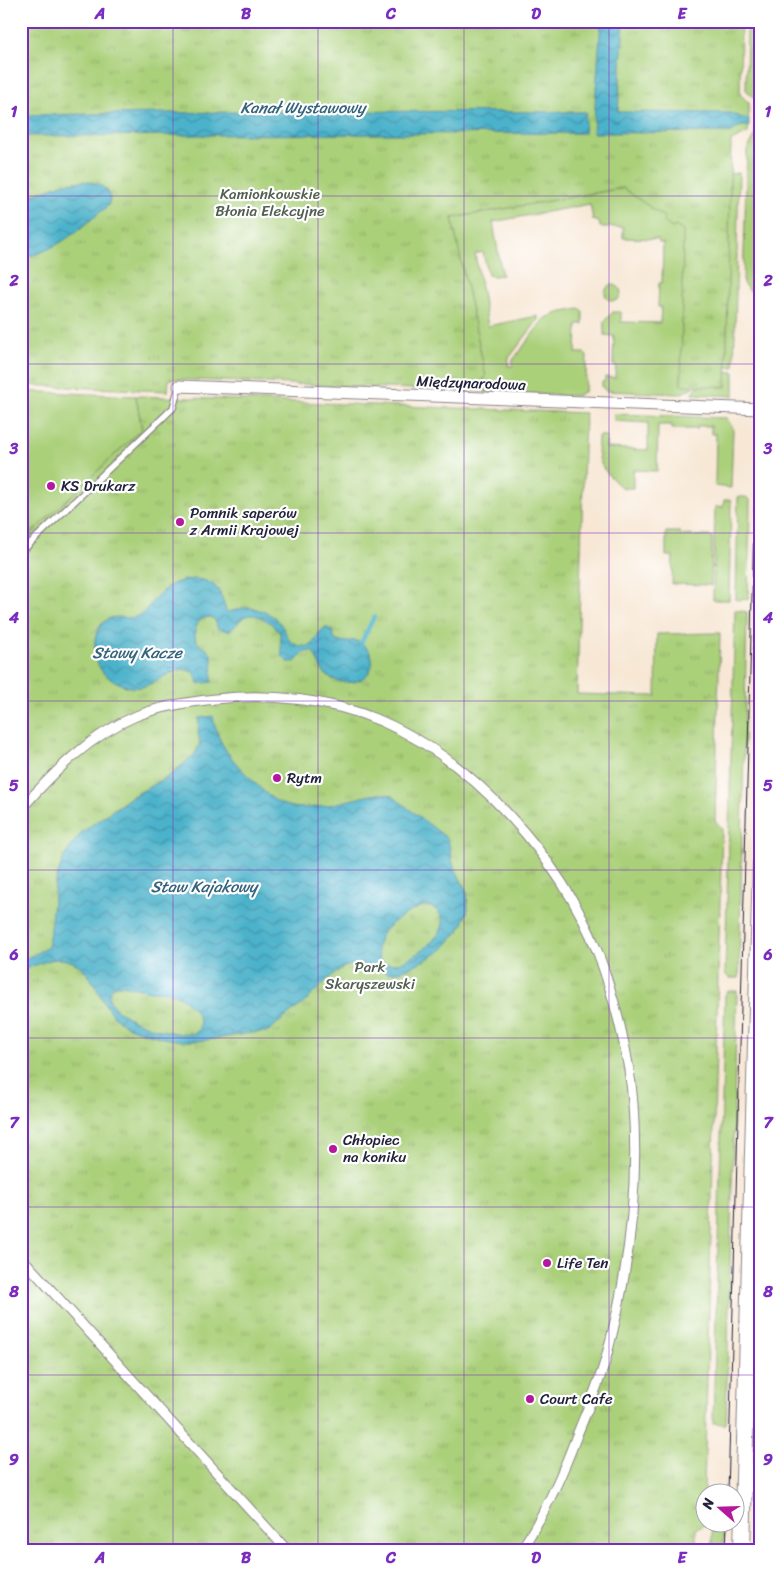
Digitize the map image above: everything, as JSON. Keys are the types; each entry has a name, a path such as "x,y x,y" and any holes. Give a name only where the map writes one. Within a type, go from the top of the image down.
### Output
{"main road":[{"path":"744,1486 761,863"},
{"path":"742,1534 742,1550"}],"street":[{"name":"Międzynarodowa","path":"179,386 761,409"},
{"path":"21,810 44,784 88,744 136,716 189,702 235,697 254,696 299,699 351,711 381,721 426,746 453,764 487,793 520,827 556,874 589,932 608,983 625,1050 633,1103 634,1178 627,1260 621,1295 605,1361 562,1473 548,1504 521,1550"},
{"path":"21,1257 287,1550"},
{"path":"744,1486 761,1482"}],"lane":[{"path":"21,552 173,408 179,386"}],"green space":[{"name":"Kamionkowskie Błonia Elekcyjne","path":"21,21 741,21 740,94 749,103 748,133 731,141 726,387 681,385 683,231 676,226 672,228 664,222 664,217 623,188 452,218 486,377 484,378 487,392 169,379 168,391 21,385"},
{"path":"747,21 761,21 761,129 757,270 755,270 754,291 750,291 743,284 747,150 755,136 756,99 746,90"},
{"path":"739,173 734,367 708,367 720,175"},
{"path":"682,179 697,379 693,387 680,394 606,391 602,387 605,377 615,378 616,366 613,365 614,336 604,335 604,321 613,312 621,312 621,322 660,323 661,307 658,307 659,283 662,283 663,243 659,243 658,239 623,238 623,227 600,227 599,222 593,220 590,204 493,222 502,275 488,275 483,252 475,254 488,326 538,316 538,320 509,358 508,366 512,366 513,360 544,319 558,313 579,309 583,311 583,324 577,324 576,353 584,353 587,356 585,391 577,396 487,392 449,216 452,218"},
{"path":"613,285 619,287 621,293 619,299 613,301 607,299 605,293 607,287"},
{"path":"713,372 734,372 734,396 692,394 703,379"},
{"name":"KS Drukarz","path":"21,391 136,396 142,429 21,543"},
{"name":"Park Skaryszewski","path":"136,396 585,413 577,694 656,696 657,634 720,633 715,821 722,828 704,1484 694,1484 694,1534 696,1534 696,1550 21,1550 21,543 142,429"},
{"path":"614,414 727,418 733,428 731,488 715,486 716,434 711,434 711,426 697,426 697,429 672,429 672,425 658,425 657,471 633,470 633,488 622,488 609,476 602,465 598,454 598,436 607,436 606,448 648,450 648,423 614,421"},
{"path":"738,497 746,497 750,500 748,599 736,600"},
{"path":"724,500 731,500 729,600 713,600 715,507 723,507"},
{"path":"666,532 680,532 680,535 712,537 711,585 672,584 673,556 666,556"},
{"path":"735,610 747,612 739,978 729,978 725,974"},
{"path":"728,991 737,991 726,1424 713,1423 725,995"},
{"path":"712,1534 724,1534 723,1550 712,1550"}],"water":[{"path":"601,21 624,21 618,112 731,113 749,119 749,126 741,126 731,132 593,133"},
{"path":"310,111 586,112 584,133 21,136 21,115"},
{"path":"85,181 98,184 107,190 110,199 108,206 57,245 33,255 21,257 21,199 65,183"},
{"name":"Stawy Kacze","path":"194,579 208,582 216,588 222,598 226,611 251,608 271,615 281,625 290,641 295,644 311,646 325,627 332,630 335,640 342,642 358,641 369,651 372,667 361,680 341,682 326,674 312,651 305,652 295,662 288,662 282,656 280,633 264,619 249,615 244,617 229,631 218,629 215,620 210,617 201,619 197,625 195,634 197,641 208,650 212,657 212,682 198,684 195,675 190,671 183,670 166,675 145,686 133,687 112,680 105,675 95,655 95,638 102,624 108,619 116,617 130,618 138,616 165,589 175,583"},
{"name":"Staw Kajakowy","path":"213,716 217,733 230,755 263,791 282,804 290,807 308,808 372,795 391,795 448,839 453,864 467,892 468,909 458,932 442,950 400,972 389,973 363,964 344,967 267,1032 197,1041 161,1037 138,1031 123,1023 109,1010 88,974 72,962 56,959 21,970 21,961 48,947 55,883 64,857 75,841 82,832 131,797 169,776 195,754 200,744 198,733 199,718","holes":["423,906 433,908 440,914 443,921 438,935 415,955 401,962 392,964 381,961 377,951 384,931 402,916","117,985 177,995 194,1010 200,1022 199,1028 195,1033 174,1033 146,1026 133,1020 121,1013 113,1005 109,997 111,989"]}],"waterway":[{"path":"361,643 374,617"}],"tram line":[{"path":"728,1484 761,261"},
{"path":"758,1550 761,1443"},
{"path":"726,1550 727,1534"}],"place":[{"name":"KS Drukarz","path":"51,486"},
{"name":"Pomnik saperów z Armii Krajowej","path":"180,522"},
{"name":"Rytm","path":"277,778"},
{"name":"Chłopiec na koniku","path":"333,1149"},
{"name":"Life Ten","path":"547,1263"},
{"name":"Court Cafe","path":"530,1399"}],"water label":[{"name":"Kanał Wystawowy","path":"303,107"}]}
